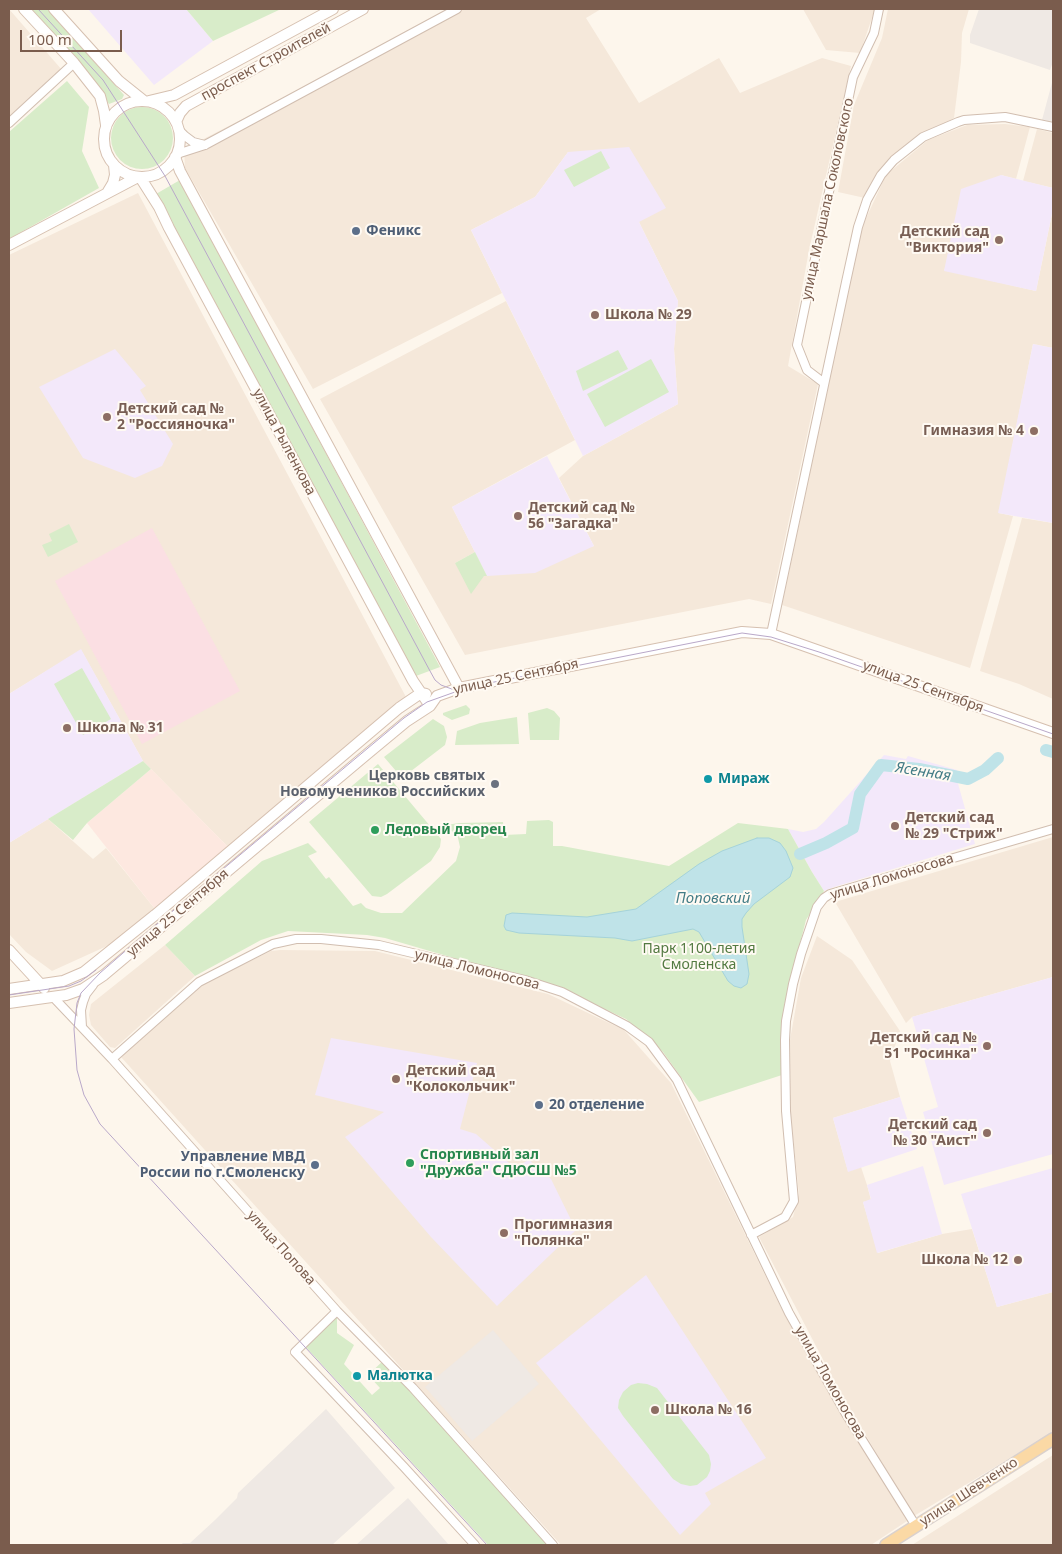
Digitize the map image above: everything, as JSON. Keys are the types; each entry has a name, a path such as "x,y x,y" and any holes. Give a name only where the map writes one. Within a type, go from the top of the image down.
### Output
{"main road":[{"path":"24,9 74,63 100,96 106,125 104,146 114,165 121,171 140,177"},
{"path":"9,245 106,193 140,177 155,175 162,171 176,156 179,146 177,125 164,109 146,101 120,81 54,9"},
{"name":"проспект Строителей","path":"146,101 174,95 333,9"},
{"name":"проспект Строителей","path":"177,125 180,113 186,106 363,9"},
{"path":"106,125 120,107 134,102 146,101"},
{"path":"176,156 182,176 459,688"},
{"path":"106,193 115,175 114,165"},
{"name":"улица Рыленкова","path":"140,177 159,207 413,682 430,706"},
{"name":"улица 25 Сентября","path":"9,1004 54,998 83,989 104,975 407,721 430,706 437,696 459,688 742,632 771,634 1053,733"},
{"path":"9,989 70,980 91,967 399,708 421,693 437,696"},
{"name":"улица Попова","path":"9,950 54,998"},
{"name":"улица Шевченко","path":"886,1545 1053,1439"}],"street":[{"path":"176,156 205,145 457,9"},
{"name":"улица Маршала Соколовского","path":"824,383 807,370 797,345 853,77 874,33 879,9"},
{"path":"9,123 74,63"},
{"path":"771,634 858,227 867,200 881,175 894,160 923,137 964,120 1005,117 1053,127"},
{"path":"177,125 185,136 193,142 205,145"},
{"name":"улица Ломоносова","path":"751,1235 785,1218 794,1201 786,1111 786,1022 801,954 817,908 824,898 830,894 1053,829"},
{"name":"улица Ломоносова","path":"112,1059 198,982 272,944 296,939 321,939 379,945 524,980 562,992 627,1026 649,1042 677,1080 789,1313 846,1414 916,1526"},
{"path":"82,1027 81,1010 86,994 104,975"},
{"name":"улица Попова","path":"54,998 112,1059 337,1311 413,1388 553,1545"},
{"path":"337,1311 295,1352 475,1545"}],"shaded area":[{"path":"9,9 62,70 9,117"},
{"path":"88,9 186,9 213,41 154,85"},
{"path":"457,9 601,9 586,18 639,103 719,58 740,93 822,58 851,66 809,250 788,366 818,384 771,604 749,599 465,655 320,399 506,301 575,440 452,507 475,552 455,563 485,576 594,546 559,478 583,456 678,404 674,349 678,301 639,222 568,152 535,197 471,230 502,293 313,389 185,168 184,149"},
{"path":"803,9 875,9 860,53 826,50"},
{"path":"888,9 969,9 962,33 961,62 954,118 912,142 879,171 865,198 838,192 854,105 882,38"},
{"path":"979,9 1053,9 1053,62 1050,70 970,43 970,35"},
{"path":"1053,79 1053,122 1042,120"},
{"path":"1005,124 1030,127 1016,179 1001,175 944,270 1036,291 1053,209 1053,348 1033,344 999,513 1013,516 970,668 782,605 862,227 886,175 928,140 967,125"},
{"path":"1037,129 1053,133 1053,188 1023,181"},
{"name":"Школа № 29","path":"629,147 666,208 639,222 678,301 674,349 678,404 583,456 471,230 535,197 568,152"},
{"name":"Детский сад \"Виктория\"","path":"1001,175 1053,188 1053,209 1036,291 944,271 961,189"},
{"path":"138,193 406,697 229,848 143,761 81,650 9,694 9,255"},
{"name":"Гимназия № 4","path":"1033,344 1053,348 1053,523 998,513"},
{"name":"Детский сад № 2 \"Россияночка\"","path":"115,349 146,386 140,390 173,444 162,466 135,478 83,458 39,387"},
{"name":"Детский сад № 56 \"Загадка\"","path":"547,456 594,546 535,573 487,576 452,507"},
{"path":"1022,518 1053,523 1053,699 1019,684 980,671"},
{"path":"152,528 240,691 142,744 55,581"},
{"name":"Школа № 31","path":"81,649 143,761 9,843 9,694"},
{"name":"Детский сад № 29 \"Стриж\"","path":"884,755 906,759 908,756 957,770 957,780 975,844 824,891 788,829 803,832 816,829"},
{"path":"151,769 229,848 155,909 87,823"},
{"path":"48,819 93,859 106,848 155,909 118,941 52,971 26,952 9,934 9,843"},
{"path":"1053,837 1053,977 912,1017 906,1023 835,902"},
{"path":"817,936 852,960 900,1031 890,1061 900,1097 833,1118 848,1171 861,1167 867,1185 871,1200 863,1202 878,1253 942,1234 972,1229 997,1307 1053,1292 1053,1432 914,1516 840,1392 759,1237 793,1217 799,1194 791,1119 790,1040 801,978"},
{"path":"165,945 195,976 115,1048 110,1047 91,1025 89,1015 91,1004"},
{"path":"271,951 375,951 548,994 624,1030 671,1083 784,1314 907,1521 871,1545 561,1545 121,1057 200,986"},
{"path":"1053,977 1053,1154 944,1185 923,1112 938,1107 912,1017"},
{"path":"331,1038 477,1063 460,1129 476,1134 509,1163 494,1177 529,1160 551,1179 576,1230 497,1306 431,1237 345,1137 384,1112 315,1095"},
{"path":"900,1097 917,1149 848,1172 833,1118"},
{"path":"923,1166 942,1234 877,1253 863,1202 871,1199 867,1185"},
{"name":"Школа № 12","path":"1053,1168 1053,1292 997,1307 961,1194"},
{"name":"Школа № 16","path":"646,1275 766,1458 705,1493 711,1504 680,1535 536,1363"},
{"path":"493,1330 539,1384 472,1441 425,1387"},
{"path":"326,1409 395,1488 332,1545 180,1545 190,1543 215,1520 237,1498 238,1493"},
{"path":"1053,1455 1053,1545 912,1545"},
{"path":"408,1498 449,1545 356,1545"}],"green space":[{"path":"25,9 47,9 124,95 122,99 109,104"},
{"path":"186,9 281,9 213,41"},
{"path":"67,81 89,107 82,151 99,188 9,239 9,132"},
{"path":"142,107 154,110 164,116 170,126 173,138 170,150 164,160 154,166 142,169 130,166 120,160 114,150 111,138 114,126 120,116 130,110"},
{"path":"601,151 610,168 574,187 564,170"},
{"path":"180,180 440,667 416,676 156,194"},
{"path":"618,350 628,369 583,391 576,371"},
{"path":"651,359 669,392 605,427 587,394"},
{"path":"69,524 78,542 48,557 42,545 52,541 49,534"},
{"path":"475,552 487,576 484,576 471,594 455,563"},
{"path":"82,668 111,719 83,735 54,684"},
{"path":"466,705 470,709 469,714 452,720 443,715 443,713"},
{"path":"547,708 554,711 560,718 559,740 530,740 528,713"},
{"path":"517,717 519,744 455,745 457,731 480,723"},
{"path":"433,719 444,726 447,737 445,745 402,778 384,757"},
{"path":"143,761 151,769 87,823 73,840 48,819"},
{"name":"Ледовый дворец","path":"378,764 441,839 440,847 431,861 381,897 372,896 309,822"},
{"name":"Парк 1100-летия Смоленска","path":"549,820 553,822 553,846 562,846 669,866 738,823 788,829 824,891 806,920 784,1006 782,1075 699,1102 663,1052 626,1019 564,990 385,938 367,935 288,931 261,940 195,976 165,945 262,861 308,843 317,852 308,856 326,879 329,877 353,906 361,903 366,908 381,913 402,913 456,861 460,847 458,838 446,825 503,822 504,835 526,834 527,821"},
{"path":"337,1312 337,1333 354,1345 344,1364 372,1395 380,1388 368,1375 384,1360 552,1545 488,1545 303,1344"},
{"path":"638,1383 657,1388 709,1455 710,1471 707,1477 697,1485 681,1484 673,1479 618,1408 623,1392 631,1385"}],"water":[{"name":"Поповский","path":"757,838 769,838 780,843 786,851 793,868 790,877 754,904 742,919 749,974 747,984 741,988 734,986 728,981 699,932 693,929 632,941 615,938 519,933 506,930 504,926 506,915 512,913 587,917 636,909 699,864 722,851"}],"waterway":[{"name":"Ясенная","path":"1046,750 1053,752"},
{"name":"Ясенная","path":"800,854 826,843 853,828 860,794 881,765 919,769 968,779 985,770 998,758"}],"tram line":[{"path":"38,9 103,80 165,176 435,680 441,685 457,691"},
{"path":"487,1545 100,1124 84,1095 77,1070 74,1029 77,1003 81,993 100,973 138,940 404,718 427,702 469,687 742,633 771,637 819,652 1053,734"},
{"path":"9,995 69,986 81,981 96,970"}],"place":[{"name":"Феникс","path":"356,231"},
{"name":"Детский сад \"Виктория\"","path":"999,240"},
{"name":"Школа № 29","path":"595,315"},
{"name":"Детский сад № 2 \"Россияночка\"","path":"107,417"},
{"name":"Гимназия № 4","path":"1034,431"},
{"name":"Детский сад № 56 \"Загадка\"","path":"518,516"},
{"name":"Школа № 31","path":"67,728"},
{"name":"Мираж","path":"708,779"},
{"name":"Церковь святых Новомучеников Российских","path":"495,784"},
{"name":"Детский сад № 29 \"Стриж\"","path":"895,826"},
{"name":"Ледовый дворец","path":"375,830"},
{"name":"Детский сад № 51 \"Росинка\"","path":"987,1046"},
{"name":"Детский сад \"Колокольчик\"","path":"396,1079"},
{"name":"20 отделение","path":"539,1105"},
{"name":"Детский сад № 30 \"Аист\"","path":"987,1133"},
{"name":"Спортивный зал \"Дружба\" СДЮСШ №5","path":"410,1163"},
{"name":"Управление МВД России по г.Смоленску","path":"315,1165"},
{"name":"Прогимназия \"Полянка\"","path":"504,1233"},
{"name":"Школа № 12","path":"1018,1260"},
{"name":"Малютка","path":"357,1376"},
{"name":"Школа № 16","path":"655,1410"}]}
